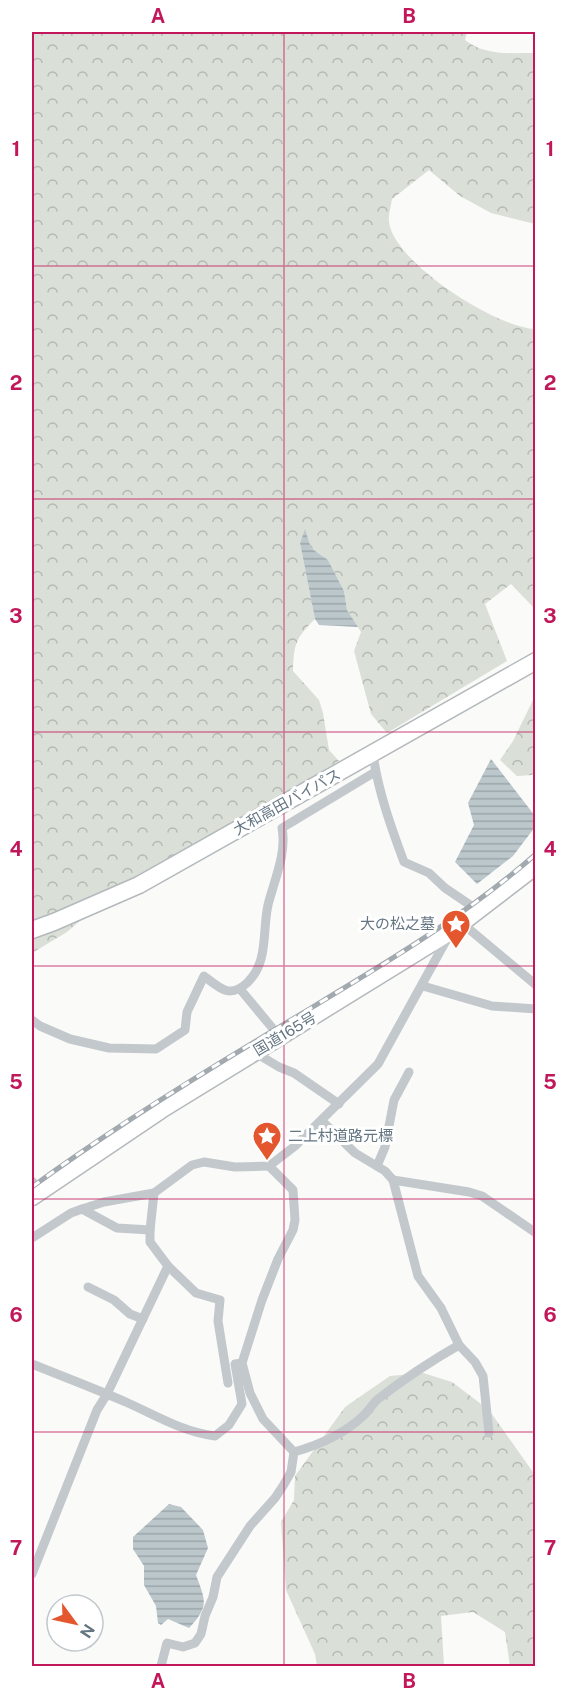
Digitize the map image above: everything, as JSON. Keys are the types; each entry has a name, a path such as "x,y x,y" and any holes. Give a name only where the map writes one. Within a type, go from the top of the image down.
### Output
{"highway":[{"name":"大和高田バイパス","path":"32,930 139,885 536,661"},
{"name":"国道165号","path":"34,1190 457,928 536,866"}],"street":[{"path":"373,754 375,772 404,862 429,873 445,888 479,911"},
{"path":"32,1020 70,1039 109,1048 156,1049 186,1030 187,1012 204,976 221,989 230,992 240,990 253,977 261,963 266,919 284,835 282,828 375,772"},
{"path":"32,1238 71,1213 104,1202 154,1193 199,1162 235,1167 268,1166 295,1146 322,1121 378,1064 457,928 536,985"},
{"path":"423,986 492,1006 536,1009"},
{"path":"240,990 274,1030 278,1038"},
{"path":"254,1052 279,1067 294,1072 339,1104"},
{"path":"377,1166 385,1147 394,1100 409,1072"},
{"path":"322,1121 355,1153 385,1171 393,1180 418,1276 441,1308 459,1345 475,1362 483,1376 489,1433"},
{"path":"268,1166 293,1190 295,1220 293,1230 261,1300 242,1362 250,1393 263,1419 294,1452"},
{"path":"393,1180 482,1196 536,1233"},
{"path":"154,1193 150,1242 168,1266 196,1293 220,1300 218,1321 228,1383"},
{"path":"82,1209 117,1228 150,1230"},
{"path":"32,1574 97,1410 107,1394 168,1266"},
{"path":"88,1287 114,1300 130,1314 143,1319"},
{"path":"294,1452 327,1441 346,1429 363,1416 376,1401 430,1361 459,1345"},
{"path":"32,1364 107,1394 179,1427 197,1434 215,1436 229,1425 242,1404 235,1364 242,1362"},
{"path":"161,1666 167,1643 183,1647 195,1643 201,1634 217,1577 249,1526 283,1486 291,1472 294,1452"}],"green space":[{"path":"32,32 467,32 465,40 481,49 508,53 536,53 535,224 491,213 460,196 429,170 392,199 389,216 395,238 427,274 473,306 518,326 535,329 535,609 511,584 485,604 507,661 387,733 371,714 354,651 361,632 347,610 344,591 328,560 311,548 305,530 300,543 315,619 297,642 293,671 319,700 329,750 339,761 241,820 120,887 67,932 32,953"},
{"path":"535,696 535,771 532,775 517,776 500,760 513,741"},
{"path":"423,1373 452,1382 489,1410 535,1475 535,1666 510,1666 505,1632 473,1612 441,1616 444,1666 317,1666 315,1654 286,1590 281,1522 294,1500 295,1476 345,1407 390,1376"}],"shaded area":[{"path":"305,529 311,548 328,560 344,591 347,610 358,627 319,625 315,619 300,543"},
{"path":"491,759 535,816 535,827 513,856 477,884 455,862 474,825 468,803"},
{"path":"169,1504 181,1507 203,1530 208,1548 196,1575 202,1592 203,1609 189,1628 168,1619 161,1625 158,1623 156,1606 144,1585 144,1566 133,1549 133,1537"}],"railway":[{"path":"32,1187 152,1105 409,948 474,903 536,854"}],"place":[{"name":"大の松之墓","path":"456,950"},
{"name":"二上村道路元標","path":"267,1162"}]}
